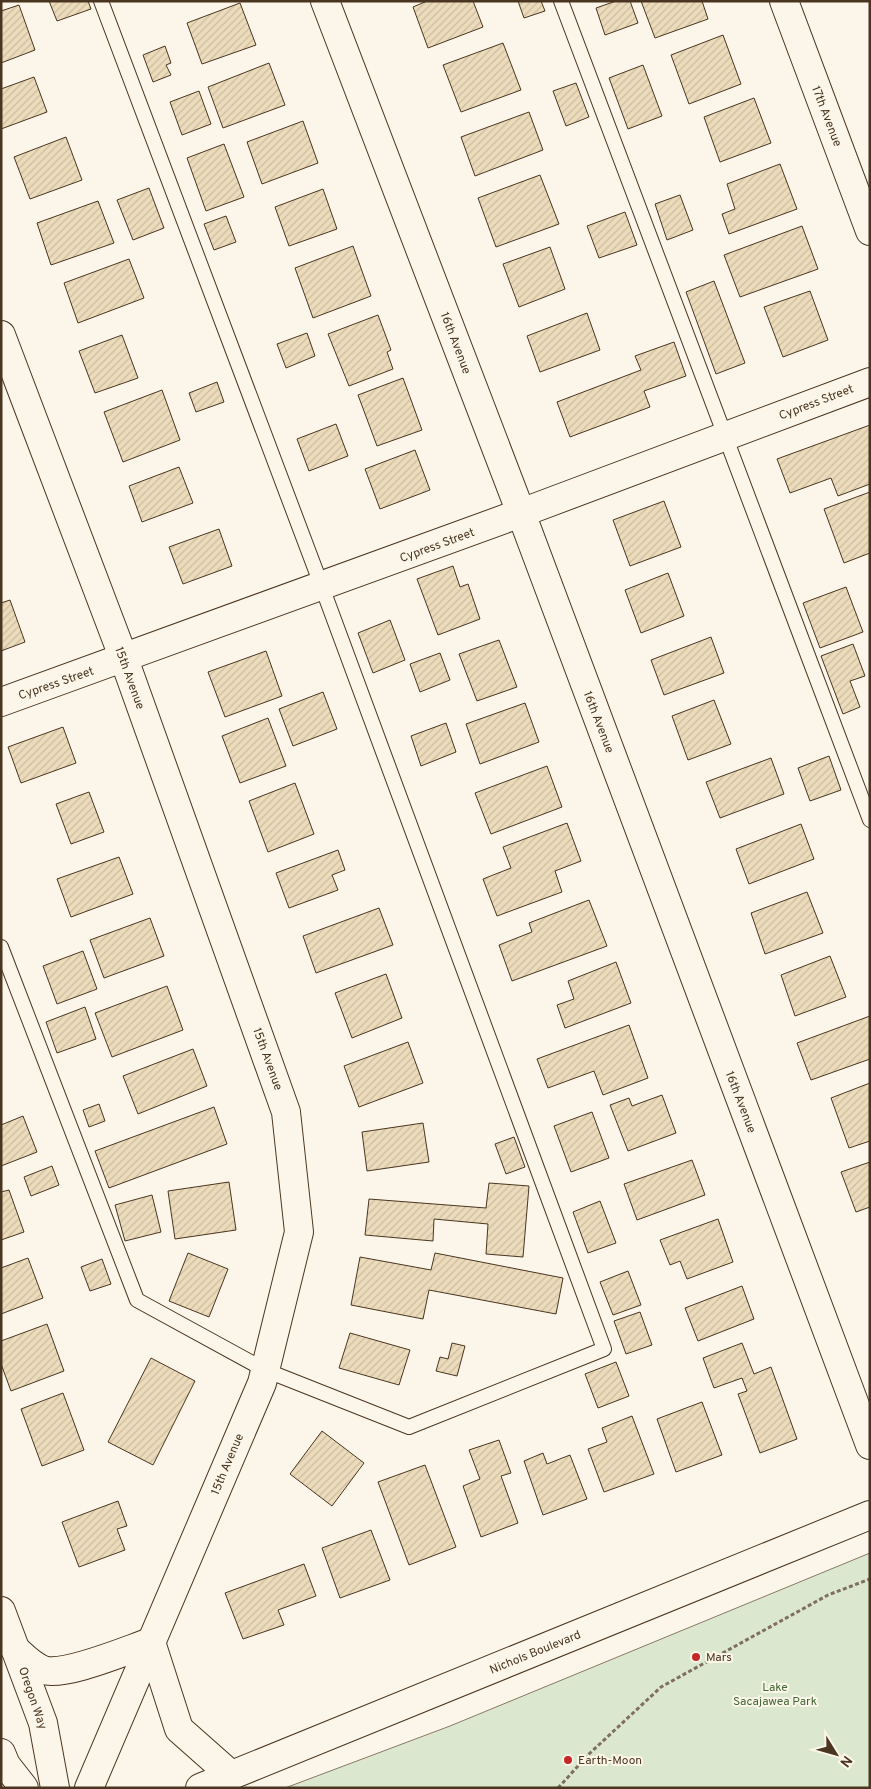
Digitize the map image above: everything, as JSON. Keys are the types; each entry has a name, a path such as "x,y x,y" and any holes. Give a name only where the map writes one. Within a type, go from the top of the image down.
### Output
{"street":[{"name":"16th Avenue","path":"325,1 521,514 870,1445"},
{"name":"17th Avenue","path":"784,1 870,231"},
{"name":"15th Avenue","path":"1,335 124,659 286,1112 299,1232 262,1382 89,1788"},
{"name":"Cypress Street","path":"1,702 521,514 870,382"},
{"name":"Nichols Boulevard","path":"200,1788 224,1781 870,1515"},
{"name":"Oregon Way","path":"1,1611 43,1724 55,1788"},
{"path":"16,1649 30,1663 44,1670 70,1669 151,1642 179,1729 224,1781"},
{"path":"1,1753 6,1764 24,1788"}],"lane":[{"path":"1,948 137,1300 266,1370 409,1427 604,1349 322,587 102,1"},
{"path":"561,1 870,820"}],"path":[{"path":"558,1788 589,1754 661,1687 828,1596 870,1579"}],"green space":[{"name":"Lake Sacajawea Park","path":"870,1553 870,1788 285,1788 450,1726"}],"building":[{"path":"49,1 88,1 91,9 57,21"},
{"path":"427,1 473,1 483,27 428,48 413,7"},
{"path":"518,1 541,1 545,11 524,18"},
{"path":"616,1 630,1 638,23 605,35 596,8"},
{"path":"641,1 702,1 708,19 655,38"},
{"path":"240,3 256,45 202,64 187,23"},
{"path":"19,5 35,50 1,63 1,11"},
{"path":"723,35 741,84 689,104 671,55"},
{"path":"503,43 521,90 461,112 443,65"},
{"path":"165,46 171,63 166,65 171,75 153,82 143,55"},
{"path":"269,63 285,105 223,128 208,87"},
{"path":"643,65 662,116 628,129 609,78"},
{"path":"34,77 47,112 1,129 1,89"},
{"path":"576,83 589,117 566,126 553,91"},
{"path":"199,91 211,124 182,135 170,102"},
{"path":"754,98 771,143 720,162 704,117"},
{"path":"529,112 543,150 475,176 461,137"},
{"path":"303,121 318,163 262,184 247,142"},
{"path":"66,137 82,180 30,199 14,157"},
{"path":"224,144 244,197 206,211 187,158"},
{"path":"780,164 797,209 729,234 722,214 735,209 727,184"},
{"path":"540,175 559,224 496,247 478,198"},
{"path":"149,188 164,228 133,240 117,200"},
{"path":"323,189 337,229 289,246 275,207"},
{"path":"680,195 693,230 667,240 655,204"},
{"path":"98,201 114,243 51,265 37,223"},
{"path":"625,212 637,245 599,258 587,226"},
{"path":"226,216 236,242 214,250 204,224"},
{"path":"802,226 818,269 740,297 724,255"},
{"path":"353,246 371,296 313,318 295,268"},
{"path":"550,247 565,289 519,307 503,264"},
{"path":"129,259 144,298 78,323 64,283"},
{"path":"714,281 745,363 716,374 686,292"},
{"path":"810,291 828,340 783,357 764,307"},
{"path":"587,313 600,350 540,372 527,336"},
{"path":"378,315 391,350 387,352 393,369 349,386 328,334"},
{"path":"307,333 315,356 286,368 277,344"},
{"path":"122,335 138,378 95,393 79,351"},
{"path":"674,342 686,376 644,391 650,407 570,437 557,402 641,370 635,356"},
{"path":"403,378 422,430 377,446 358,395"},
{"path":"217,382 224,402 196,412 189,393"},
{"path":"162,390 180,440 123,462 104,412"},
{"path":"336,424 348,456 309,471 297,439"},
{"path":"870,425 870,484 838,496 831,478 790,493 777,459"},
{"path":"415,450 430,490 380,509 365,469"},
{"path":"179,467 193,503 142,522 129,486"},
{"path":"870,492 870,553 844,563 824,509"},
{"path":"664,501 681,547 630,566 613,520"},
{"path":"219,529 232,566 183,584 169,547"},
{"path":"453,566 460,587 468,584 480,619 438,635 417,579"},
{"path":"668,573 684,616 641,633 625,590"},
{"path":"846,587 863,632 820,648 803,603"},
{"path":"10,600 25,642 1,651 1,603"},
{"path":"390,620 405,660 373,673 358,633"},
{"path":"711,637 724,673 664,695 651,660"},
{"path":"499,640 517,687 477,701 459,654"},
{"path":"853,644 865,676 850,681 860,707 843,714 821,656"},
{"path":"266,651 282,696 225,717 208,672"},
{"path":"440,653 450,680 420,692 410,664"},
{"path":"323,692 337,729 293,746 279,709"},
{"path":"714,700 731,744 688,760 672,716"},
{"path":"525,703 539,742 480,764 466,724"},
{"path":"268,718 286,766 240,783 222,736"},
{"path":"446,723 456,752 421,766 411,736"},
{"path":"63,727 76,763 21,783 8,747"},
{"path":"829,756 841,790 810,801 798,768"},
{"path":"771,758 784,794 720,818 706,782"},
{"path":"547,766 562,807 491,834 475,793"},
{"path":"295,783 314,834 268,852 249,801"},
{"path":"89,792 104,832 71,844 56,804"},
{"path":"567,823 581,861 555,871 562,892 497,916 483,879 511,868 503,847"},
{"path":"801,824 814,859 749,884 736,849"},
{"path":"338,850 345,870 332,875 338,890 289,908 276,873"},
{"path":"119,857 133,894 71,917 57,879"},
{"path":"807,892 823,933 765,954 751,913"},
{"path":"589,900 607,946 512,981 499,945 532,932 529,923"},
{"path":"379,908 393,945 316,973 303,936"},
{"path":"150,918 164,956 104,978 90,940"},
{"path":"83,951 97,989 57,1004 43,966"},
{"path":"830,956 846,997 795,1016 781,975"},
{"path":"616,962 631,1003 565,1028 557,1005 574,999 568,981"},
{"path":"386,974 402,1018 352,1038 335,993"},
{"path":"167,986 183,1030 112,1057 95,1013"},
{"path":"85,1007 96,1039 57,1053 46,1022"},
{"path":"870,1016 870,1059 811,1080 797,1043"},
{"path":"629,1025 648,1078 603,1095 594,1071 548,1088 537,1059"},
{"path":"408,1042 423,1083 359,1107 344,1066"},
{"path":"193,1049 207,1086 138,1114 123,1076"},
{"path":"870,1083 870,1141 849,1148 831,1098"},
{"path":"662,1095 676,1133 628,1151 610,1105 629,1098 632,1106"},
{"path":"99,1104 105,1121 89,1127 83,1110"},
{"path":"214,1107 227,1144 109,1188 95,1151"},
{"path":"592,1112 609,1158 571,1172 554,1126"},
{"path":"23,1116 37,1152 1,1166 1,1125"},
{"path":"423,1123 429,1162 367,1171 362,1132"},
{"path":"514,1137 525,1167 506,1174 495,1144"},
{"path":"692,1160 705,1195 637,1220 624,1184"},
{"path":"870,1162 870,1207 856,1212 841,1172"},
{"path":"52,1166 59,1185 31,1196 24,1177"},
{"path":"229,1182 236,1230 175,1239 168,1191"},
{"path":"489,1183 529,1186 523,1257 486,1254 488,1224 434,1219 433,1241 365,1235 369,1199 486,1208"},
{"path":"9,1190 24,1232 1,1240 1,1192"},
{"path":"152,1195 161,1232 125,1241 115,1205"},
{"path":"600,1201 616,1243 588,1253 573,1212"},
{"path":"718,1219 733,1262 687,1279 680,1261 670,1265 660,1240"},
{"path":"188,1253 228,1269 209,1317 169,1301"},
{"path":"435,1253 563,1278 556,1314 429,1290 423,1319 351,1305 360,1257 431,1270"},
{"path":"28,1258 43,1298 1,1314 1,1268"},
{"path":"102,1259 111,1284 90,1291 81,1267"},
{"path":"628,1271 641,1305 613,1315 600,1282"},
{"path":"742,1286 754,1319 698,1341 685,1308"},
{"path":"640,1312 652,1345 626,1354 614,1321"},
{"path":"47,1324 64,1371 11,1391 1,1364 1,1341"},
{"path":"350,1333 410,1350 399,1385 339,1368"},
{"path":"452,1343 465,1346 457,1376 436,1371 440,1357 448,1359"},
{"path":"742,1343 754,1374 771,1367 797,1439 760,1453 738,1394 747,1391 742,1378 714,1388 703,1358"},
{"path":"151,1358 195,1381 153,1465 108,1442"},
{"path":"616,1362 629,1396 598,1408 585,1374"},
{"path":"63,1393 84,1450 42,1466 21,1409"},
{"path":"702,1402 722,1455 676,1472 657,1419"},
{"path":"632,1416 654,1474 604,1492 588,1449 607,1442 602,1428"},
{"path":"322,1431 364,1463 332,1506 290,1474"},
{"path":"499,1440 511,1473 501,1476 518,1523 481,1537 463,1486 480,1479 469,1450"},
{"path":"543,1453 547,1464 570,1455 587,1499 543,1515 524,1461"},
{"path":"425,1465 456,1547 409,1565 378,1482"},
{"path":"118,1501 127,1526 117,1529 125,1550 79,1567 62,1522"},
{"path":"371,1530 390,1580 340,1598 322,1548"},
{"path":"304,1564 316,1596 278,1610 284,1625 243,1639 225,1593"}],"place":[{"name":"Mars","path":"696,1657"},
{"name":"Earth-Moon","path":"568,1760"}]}
